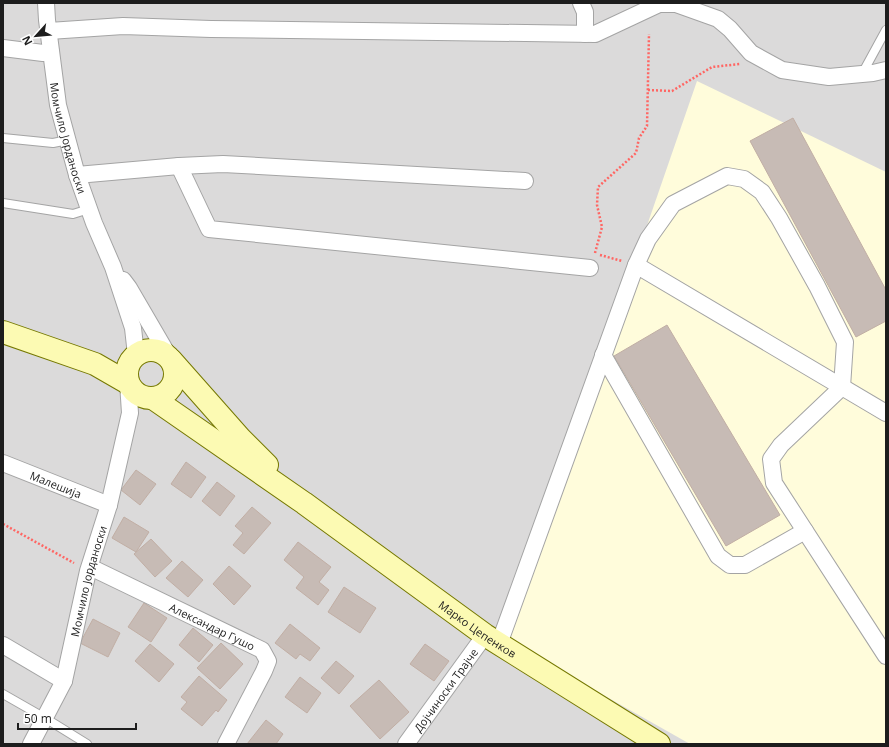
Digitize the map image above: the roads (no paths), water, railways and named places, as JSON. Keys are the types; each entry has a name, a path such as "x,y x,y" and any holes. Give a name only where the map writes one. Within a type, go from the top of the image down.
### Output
{"street":[{"name":"Момчило Јорданоски","path":"46,3 58,105 77,175 94,223 113,267"},
{"path":"581,3 585,12 585,34"},
{"path":"49,31 123,26 211,29 594,34 659,4 669,3 676,4 718,19 730,29 751,53 782,70 829,77 886,70"},
{"path":"3,48 43,53 51,52"},
{"path":"77,175 179,166 223,164 525,181"},
{"path":"179,166 209,229 590,268"},
{"name":"Дојчиноски Трајче","path":"406,744 492,640 603,355 636,265 648,239 674,204 727,176 744,179 762,192 779,218 817,286 845,342 842,387"},
{"path":"636,265 886,413"},
{"path":"113,267 133,328 133,358 127,368 126,376 132,390 138,395 143,403 304,503"},
{"path":"113,267 129,288 172,360 175,368 176,376 174,384 169,391 162,396 143,403"},
{"path":"3,332 95,364 128,383"},
{"path":"95,364 115,364 133,358 143,351 151,349 166,354 240,438 304,503"},
{"path":"603,355 718,556 730,565 745,565 805,531"},
{"path":"842,387 781,445 771,459 774,483 886,656"},
{"name":"Момчило Јорданоски","path":"31,744 64,681 89,569 143,403"},
{"name":"Малешија","path":"3,463 109,505"},
{"name":"Марко Цепенков","path":"304,503 492,640 659,744"},
{"name":"Александар Гушо","path":"89,569 262,650 268,661 226,744"},
{"path":"3,645 64,681"}],"lane":[{"path":"862,74 886,30"},
{"path":"3,138 53,144 68,140"},
{"path":"3,203 73,214 89,209"},
{"path":"3,694 87,744"}]}
